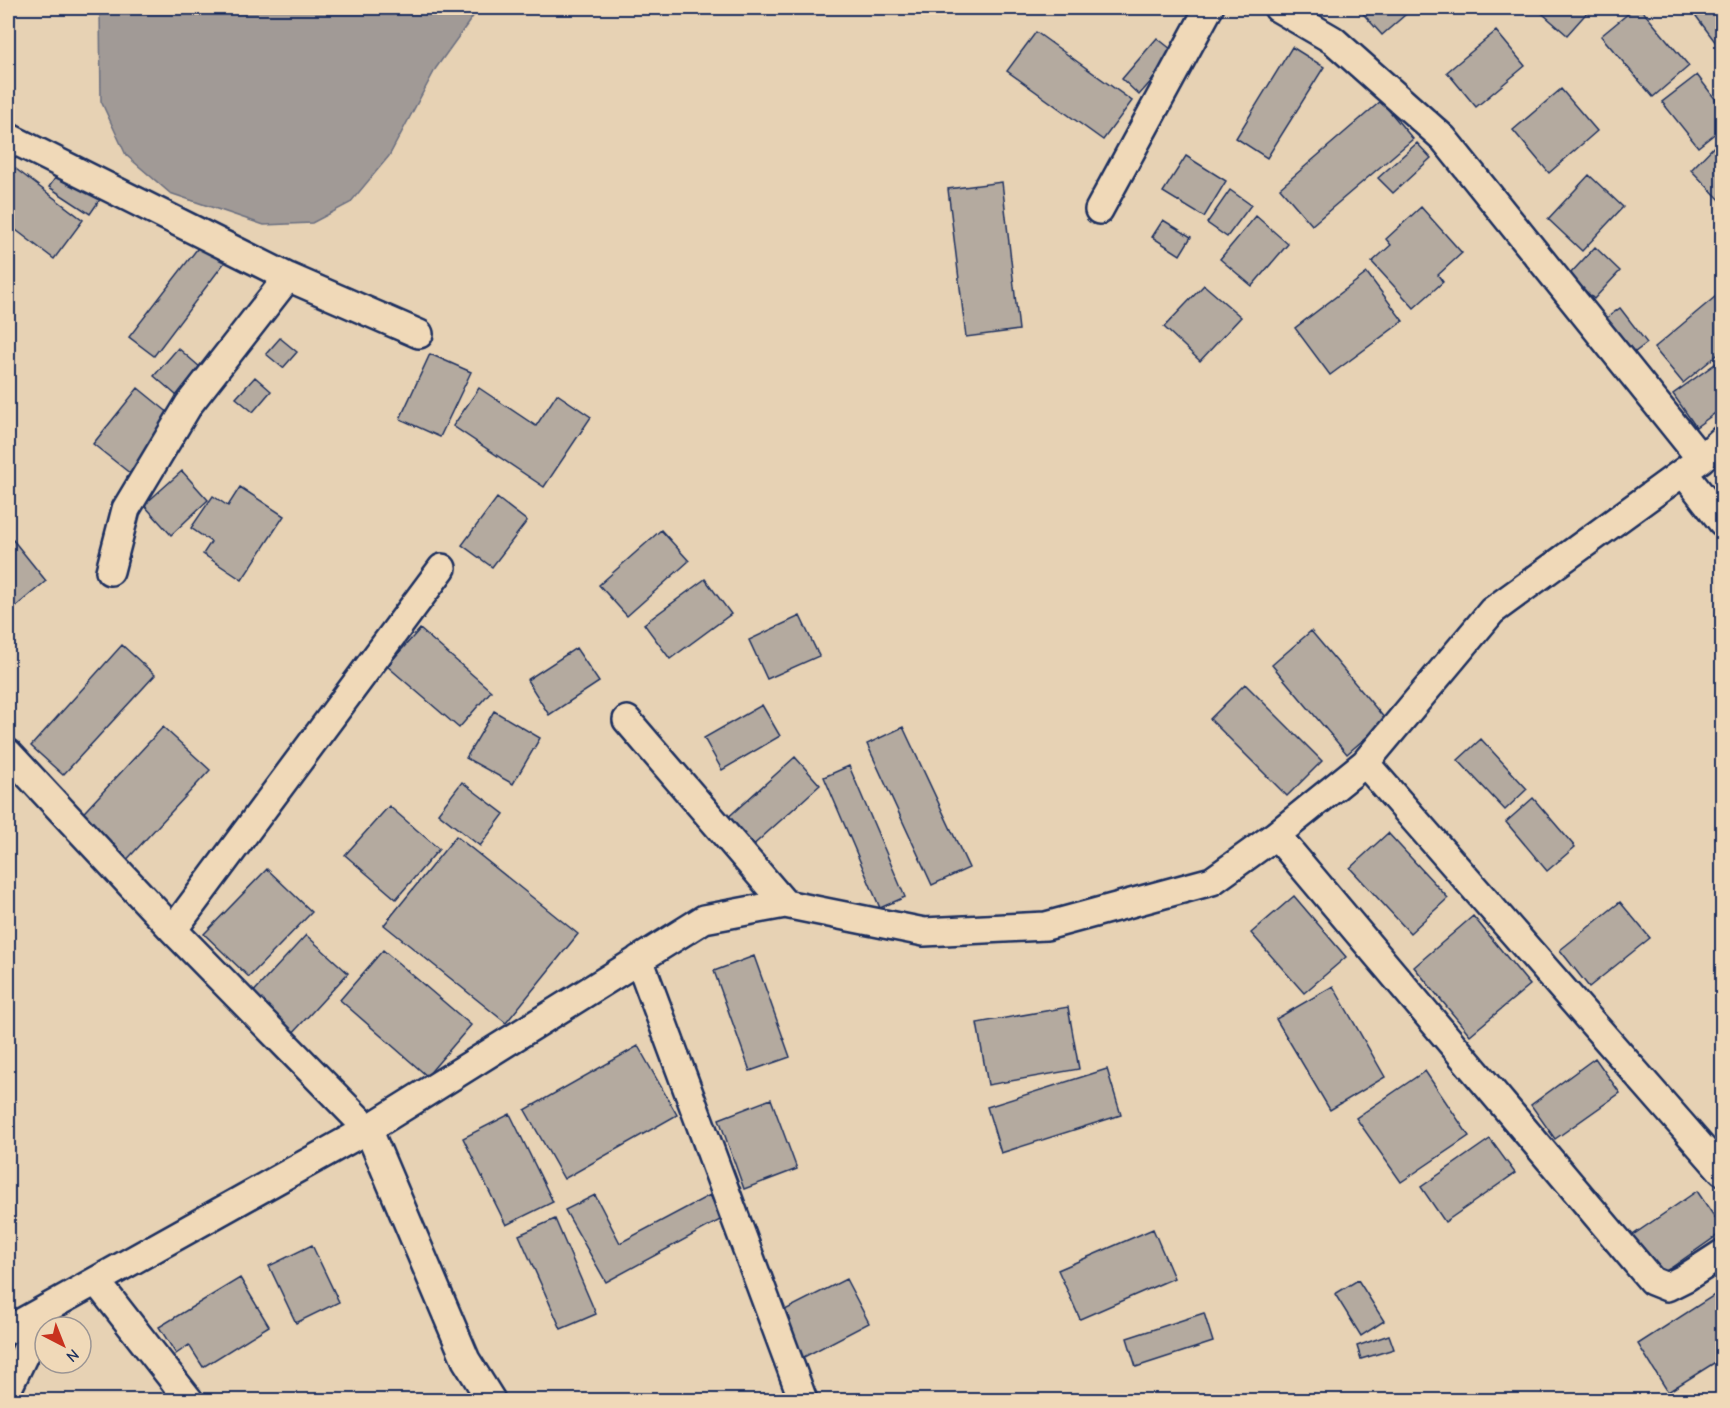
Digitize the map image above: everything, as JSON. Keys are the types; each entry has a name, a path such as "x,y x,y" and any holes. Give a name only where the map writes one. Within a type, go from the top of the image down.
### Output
{"street":[{"path":"1099,210 1209,8"},
{"path":"1278,8 1333,40 1443,138 1692,466 1722,522"},
{"path":"8,137 288,277 419,334"},
{"path":"110,571 126,509 183,414 288,277"},
{"path":"8,1330 368,1129 704,919 785,904 924,932 1046,926 1212,881 1276,835 1365,762 1492,611 1692,466 1722,441"},
{"path":"173,930 442,568"},
{"path":"627,720 785,904"},
{"path":"8,753 173,930 368,1129 466,1360 491,1401"},
{"path":"1365,762 1722,1171"},
{"path":"1276,835 1652,1281 1667,1287 1722,1254"},
{"path":"639,959 803,1401"},
{"path":"96,1281 189,1401"},
{"path":"8,1388 46,1309"}],"shaded area":[{"path":"100,8 479,8 436,68 389,156 350,203 312,223 264,225 170,193 126,155 101,101"}],"building":[{"path":"1358,8 1413,8 1382,35"},
{"path":"1536,8 1591,8 1567,35"},
{"path":"1635,8 1640,8 1689,66 1653,97 1601,36"},
{"path":"1690,8 1722,8 1722,51"},
{"path":"1496,31 1525,66 1476,107 1447,72"},
{"path":"1036,32 1132,101 1103,140 1007,71"},
{"path":"1157,38 1176,53 1139,95 1122,79"},
{"path":"1292,47 1324,67 1267,158 1236,138"},
{"path":"1697,75 1722,108 1722,128 1698,147 1662,102"},
{"path":"1561,89 1597,131 1549,173 1513,130"},
{"path":"1381,101 1413,139 1312,225 1280,188"},
{"path":"1722,138 1722,202 1691,170"},
{"path":"1417,143 1431,158 1393,193 1378,178"},
{"path":"1186,156 1226,181 1204,217 1163,192"},
{"path":"8,163 83,220 54,259 8,224"},
{"path":"60,171 101,198 90,214 49,187"},
{"path":"1589,175 1623,207 1582,251 1548,219"},
{"path":"1002,182 1019,330 966,337 948,189"},
{"path":"1230,190 1251,205 1227,237 1207,223"},
{"path":"1421,207 1462,253 1438,275 1443,282 1414,308 1372,262 1391,245 1386,239"},
{"path":"1256,216 1288,244 1252,286 1220,259"},
{"path":"1163,220 1191,237 1180,255 1152,237"},
{"path":"204,240 228,258 154,356 129,337"},
{"path":"1595,247 1620,271 1594,299 1569,275"},
{"path":"1367,273 1403,321 1330,375 1295,328"},
{"path":"1204,285 1241,317 1200,361 1164,327"},
{"path":"1722,291 1722,351 1683,383 1654,348"},
{"path":"1620,308 1647,343 1631,355 1604,320"},
{"path":"280,338 297,352 283,368 266,354"},
{"path":"178,348 208,374 184,402 154,376"},
{"path":"430,354 471,372 440,437 400,419"},
{"path":"1722,359 1722,408 1696,427 1673,394"},
{"path":"255,377 271,391 253,412 236,398"},
{"path":"138,388 181,423 136,478 93,444"},
{"path":"479,388 536,426 557,394 591,417 544,487 453,426"},
{"path":"182,471 208,500 171,535 144,505"},
{"path":"240,487 284,516 242,580 203,554 211,542 191,528 213,496 228,506"},
{"path":"497,498 527,521 492,567 462,545"},
{"path":"661,530 689,561 627,616 599,585"},
{"path":"13,540 46,581 8,613 8,545"},
{"path":"705,579 731,614 670,659 644,624"},
{"path":"800,616 819,656 767,679 749,640"},
{"path":"420,629 491,691 459,728 387,666"},
{"path":"1311,631 1386,720 1347,754 1272,665"},
{"path":"122,645 155,675 63,775 31,746"},
{"path":"576,648 599,682 549,715 527,680"},
{"path":"1245,684 1322,761 1287,796 1210,719"},
{"path":"762,705 780,736 722,770 704,738"},
{"path":"494,711 540,738 513,784 466,758"},
{"path":"163,727 210,770 121,866 75,822"},
{"path":"903,727 969,868 932,885 867,744"},
{"path":"1481,739 1527,789 1505,810 1458,760"},
{"path":"795,757 820,785 749,849 724,821"},
{"path":"849,766 905,897 880,908 824,777"},
{"path":"462,782 504,814 480,846 438,813"},
{"path":"1533,798 1575,847 1547,871 1506,822"},
{"path":"389,806 439,849 396,899 345,855"},
{"path":"1388,833 1448,898 1410,933 1350,868"},
{"path":"456,836 578,934 506,1023 384,925"},
{"path":"267,869 312,912 249,977 204,934"},
{"path":"1294,896 1346,957 1304,993 1251,933"},
{"path":"1620,902 1650,938 1589,987 1560,950"},
{"path":"1473,916 1530,985 1470,1035 1414,967"},
{"path":"306,935 348,973 291,1035 249,997"},
{"path":"383,950 471,1025 427,1076 340,1000"},
{"path":"754,956 790,1057 750,1071 714,971"},
{"path":"1333,986 1385,1077 1330,1110 1276,1019"},
{"path":"1068,1007 1079,1069 988,1085 977,1023"},
{"path":"638,1046 677,1115 564,1179 525,1110"},
{"path":"1595,1058 1620,1093 1555,1139 1531,1105"},
{"path":"1107,1069 1121,1115 1001,1153 987,1107"},
{"path":"1425,1071 1469,1136 1401,1182 1356,1118"},
{"path":"771,1099 797,1169 744,1189 719,1119"},
{"path":"510,1114 553,1202 506,1225 463,1138"},
{"path":"1490,1139 1515,1173 1445,1222 1421,1187"},
{"path":"1697,1191 1722,1228 1722,1232 1658,1277 1630,1237"},
{"path":"595,1195 620,1243 710,1195 722,1219 606,1282 565,1210"},
{"path":"555,1219 596,1314 561,1329 519,1235"},
{"path":"1153,1229 1174,1278 1080,1319 1058,1270"},
{"path":"312,1245 339,1302 296,1323 269,1266"},
{"path":"240,1278 269,1326 203,1367 189,1345 176,1354 159,1327"},
{"path":"846,1279 869,1323 802,1358 779,1313"},
{"path":"1358,1280 1384,1321 1361,1336 1335,1294"},
{"path":"1722,1290 1722,1358 1668,1392 1638,1344"},
{"path":"1204,1313 1213,1342 1136,1367 1127,1338"},
{"path":"1389,1335 1394,1349 1361,1359 1357,1346"}]}
